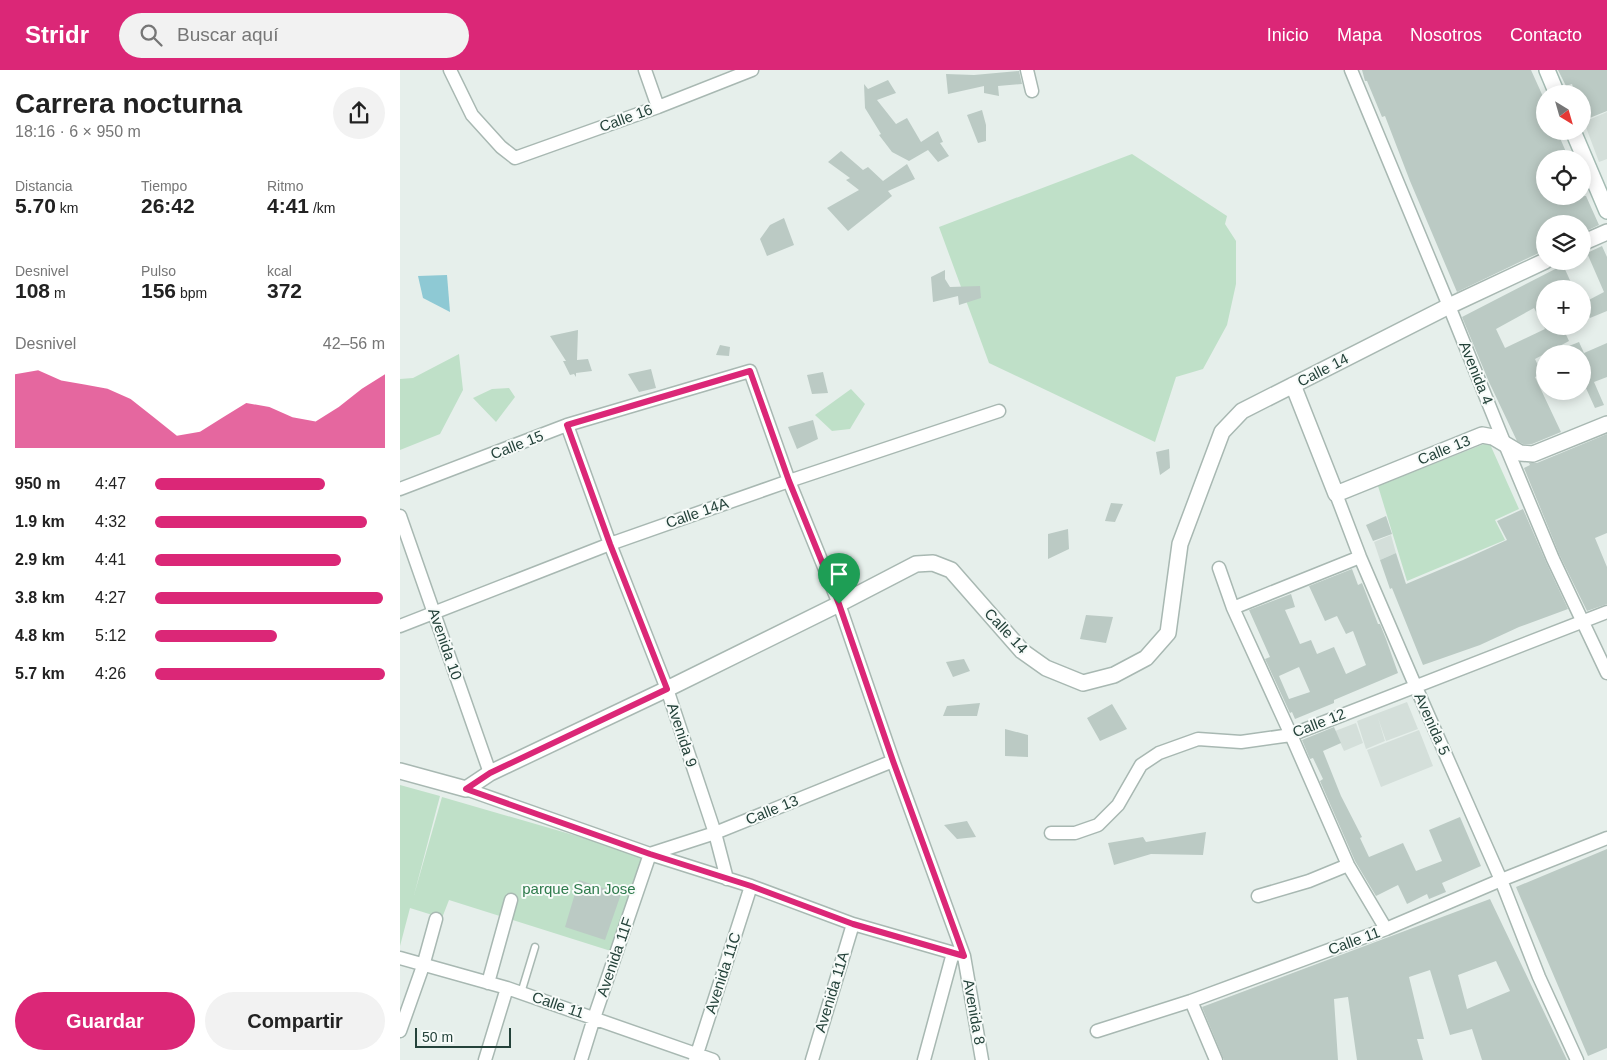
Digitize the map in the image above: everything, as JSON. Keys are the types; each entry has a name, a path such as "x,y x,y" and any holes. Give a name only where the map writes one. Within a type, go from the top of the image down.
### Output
{"street":[{"name":"Calle 16","path":"450,70 472,115 501,147 515,158 658,107 752,70"},
{"path":"645,70 658,107"},
{"path":"1027,70 1032,91"},
{"name":"Avenida 4","path":"1351,70 1553,559 1607,673"},
{"path":"1547,70 1553,85"},
{"path":"1577,140 1607,212"},
{"path":"1591,239 1607,232"},
{"name":"Calle 14","path":"466,789 490,773 667,689 916,564 933,563 951,570 1022,651 1046,668 1083,683 1114,675 1146,658 1168,633 1180,544 1222,432 1242,411 1449,306 1536,265"},
{"name":"Calle 15","path":"400,489 567,425 750,371"},
{"name":"Avenida 8","path":"750,371 789,481 839,604 959,955 982,1060"},
{"name":"Avenida 5","path":"1293,385 1360,557 1501,880 1539,977 1577,1060"},
{"name":"Calle 14A","path":"400,626 610,544 789,481 999,411"},
{"name":"Calle 13","path":"1336,494 1482,435 1504,442 1520,453 1533,454 1607,424"},
{"name":"Avenida 9","path":"567,425 610,544 667,689 715,833 727,878"},
{"name":"Avenida 10","path":"400,516 490,773"},
{"path":"1233,608 1360,557"},
{"path":"1219,568 1233,608 1348,865 1386,929"},
{"name":"Calle 12","path":"1052,833 1075,833 1098,825 1118,806 1141,765 1159,753 1198,740 1241,742 1291,735 1415,685 1607,612"},
{"name":"Calle 13","path":"650,854 715,833 893,761"},
{"path":"400,771 466,789 650,854 751,886 853,924 959,955 924,1060"},
{"name":"Calle 11","path":"1097,1031 1191,1001 1386,929 1501,880 1607,838"},
{"name":"Avenida 11F","path":"581,1060 650,854"},
{"path":"1258,896 1309,881 1348,865"},
{"name":"Avenida 11C","path":"696,1057 751,886"},
{"path":"488,983 511,900"},
{"path":"400,1031 423,966 436,919"},
{"name":"Avenida 11A","path":"812,1060 853,924"},
{"name":"Calle 11","path":"400,958 507,988 594,1018 696,1057 713,1060"},
{"path":"485,1060 507,988"},
{"path":"1191,1001 1216,1060"}],"lane":[{"path":"521,993 535,947"}],"shaded area":[{"path":"1607,112 1607,159 1599,162 1591,140 1591,119"},
{"path":"1391,535 1396,553 1380,560 1374,542"},
{"path":"1407,702 1418,729 1386,741 1378,718 1385,741 1366,749 1357,721"},
{"path":"1356,723 1363,743 1344,751 1335,731"},
{"path":"1419,730 1433,766 1381,787 1367,750"}],"green space":[{"path":"1132,154 1227,216 1225,224 1236,241 1236,284 1227,325 1203,369 1176,377 1155,442 989,363 939,227"},
{"path":"459,354 463,390 440,434 400,450 400,379 413,378"},
{"path":"509,388 515,397 496,422 473,398 492,389"},
{"path":"851,389 865,404 850,429 832,431 815,415"},
{"path":"1489,442 1519,509 1495,520 1505,540 1407,581 1378,486"},
{"name":"parque San Jose","path":"400,785 440,796 414,895 442,797 646,856 614,952 449,900 442,918 410,908 400,946"}],"water":[{"path":"447,275 450,312 423,298 418,276"}],"building":[{"path":"1362,70 1531,70 1538,85 1536,85 1536,140 1561,140 1565,150 1536,150 1536,205 1590,205 1599,225 1591,229 1591,215 1536,215 1536,254 1457,292 1385,116 1382,117 1367,81 1365,81"},
{"path":"1558,70 1607,70 1607,111 1591,117 1591,85 1566,85"},
{"path":"1019,71 1022,84 998,86 999,96 984,93 984,86 948,94 946,74 974,75"},
{"path":"888,80 896,93 877,100 896,124 907,118 921,142 938,131 943,142 940,143 949,156 938,162 928,150 909,161 892,152 879,135 881,134 865,108 864,84 868,89"},
{"path":"982,110 986,125 986,141 978,143 967,115"},
{"path":"841,151 863,170 868,167 883,181 907,164 915,179 888,191 892,196 848,231 827,208 859,190 846,180 850,178 828,162"},
{"path":"784,218 794,245 767,256 760,239 770,225"},
{"path":"1602,246 1607,257 1607,311 1591,318 1591,299 1604,292 1591,262 1591,251"},
{"path":"945,270 945,279 950,287 980,286 981,298 959,305 958,296 933,302 931,277"},
{"path":"1553,270 1565,270 1570,280 1536,280 1536,312 1534,308 1496,329 1505,348 1536,333 1536,335 1566,335 1569,341 1561,345 1536,345 1535,359 1536,400 1546,400 1561,432 1532,444 1523,444 1517,441 1489,382 1462,317"},
{"path":"578,330 577,360 588,359 592,371 576,373 576,377 574,374 570,375 563,361 566,361 550,336"},
{"path":"1607,343 1607,377 1594,382 1604,405 1595,408 1591,399 1591,350"},
{"path":"720,345 730,347 729,356 716,355"},
{"path":"651,369 656,388 639,392 628,374"},
{"path":"823,372 828,393 812,394 807,375"},
{"path":"813,420 818,439 797,449 788,427"},
{"path":"1607,434 1607,533 1595,538 1607,567 1607,604 1587,611 1560,556 1524,468 1530,465 1529,463 1537,463"},
{"path":"1169,449 1170,468 1160,475 1156,452"},
{"path":"1111,503 1123,504 1115,522 1105,521"},
{"path":"1523,509 1568,609 1519,627 1480,645 1423,665 1392,588 1390,589 1380,560 1396,553 1406,584 1507,540 1497,521"},
{"path":"1386,516 1392,534 1373,541 1366,525"},
{"path":"1068,529 1069,549 1048,559 1048,534"},
{"path":"1352,569 1358,585 1362,583 1398,673 1295,719 1292,712 1290,713 1265,659 1270,657 1249,610 1291,594 1295,607 1285,610 1300,644 1311,640 1317,654 1334,647 1346,674 1366,665 1353,631 1346,634 1337,616 1325,621 1309,586","holes":["1299,667 1310,692 1289,699 1279,676"]},
{"path":"1086,615 1113,617 1106,643 1080,639"},
{"path":"964,659 970,671 953,677 946,662"},
{"path":"980,703 977,716 943,716 947,706"},
{"path":"1112,704 1127,729 1100,741 1087,718"},
{"path":"1334,727 1341,743 1323,751 1341,796 1362,837 1360,838 1369,857 1403,843 1416,871 1442,861 1429,830 1460,817 1481,866 1442,883 1446,892 1429,899 1427,894 1407,904 1398,885 1376,896 1355,861 1320,781 1323,779 1313,758 1310,759 1302,740"},
{"path":"1005,729 1028,735 1028,757 1005,756"},
{"path":"967,821 976,837 957,839 944,825"},
{"path":"1206,832 1203,855 1151,854 1114,865 1108,843 1143,837 1146,842"},
{"path":"1607,849 1607,1048 1588,1056 1516,887"},
{"path":"579,880 621,894 605,940 565,927"},
{"path":"1490,899 1567,1060 1482,1060 1472,1029 1450,1035 1430,970 1409,977 1424,1039 1417,1039 1423,1060 1357,1060 1348,997 1334,999 1338,1060 1224,1060 1202,1007","holes":["1496,961 1510,991 1467,1009 1458,975"]}],"route":[{"path":"750,371 789,481 839,604 893,761 964,956 853,924 751,886 650,854 466,789 490,773 667,689 610,544 567,425 750,371"}]}
